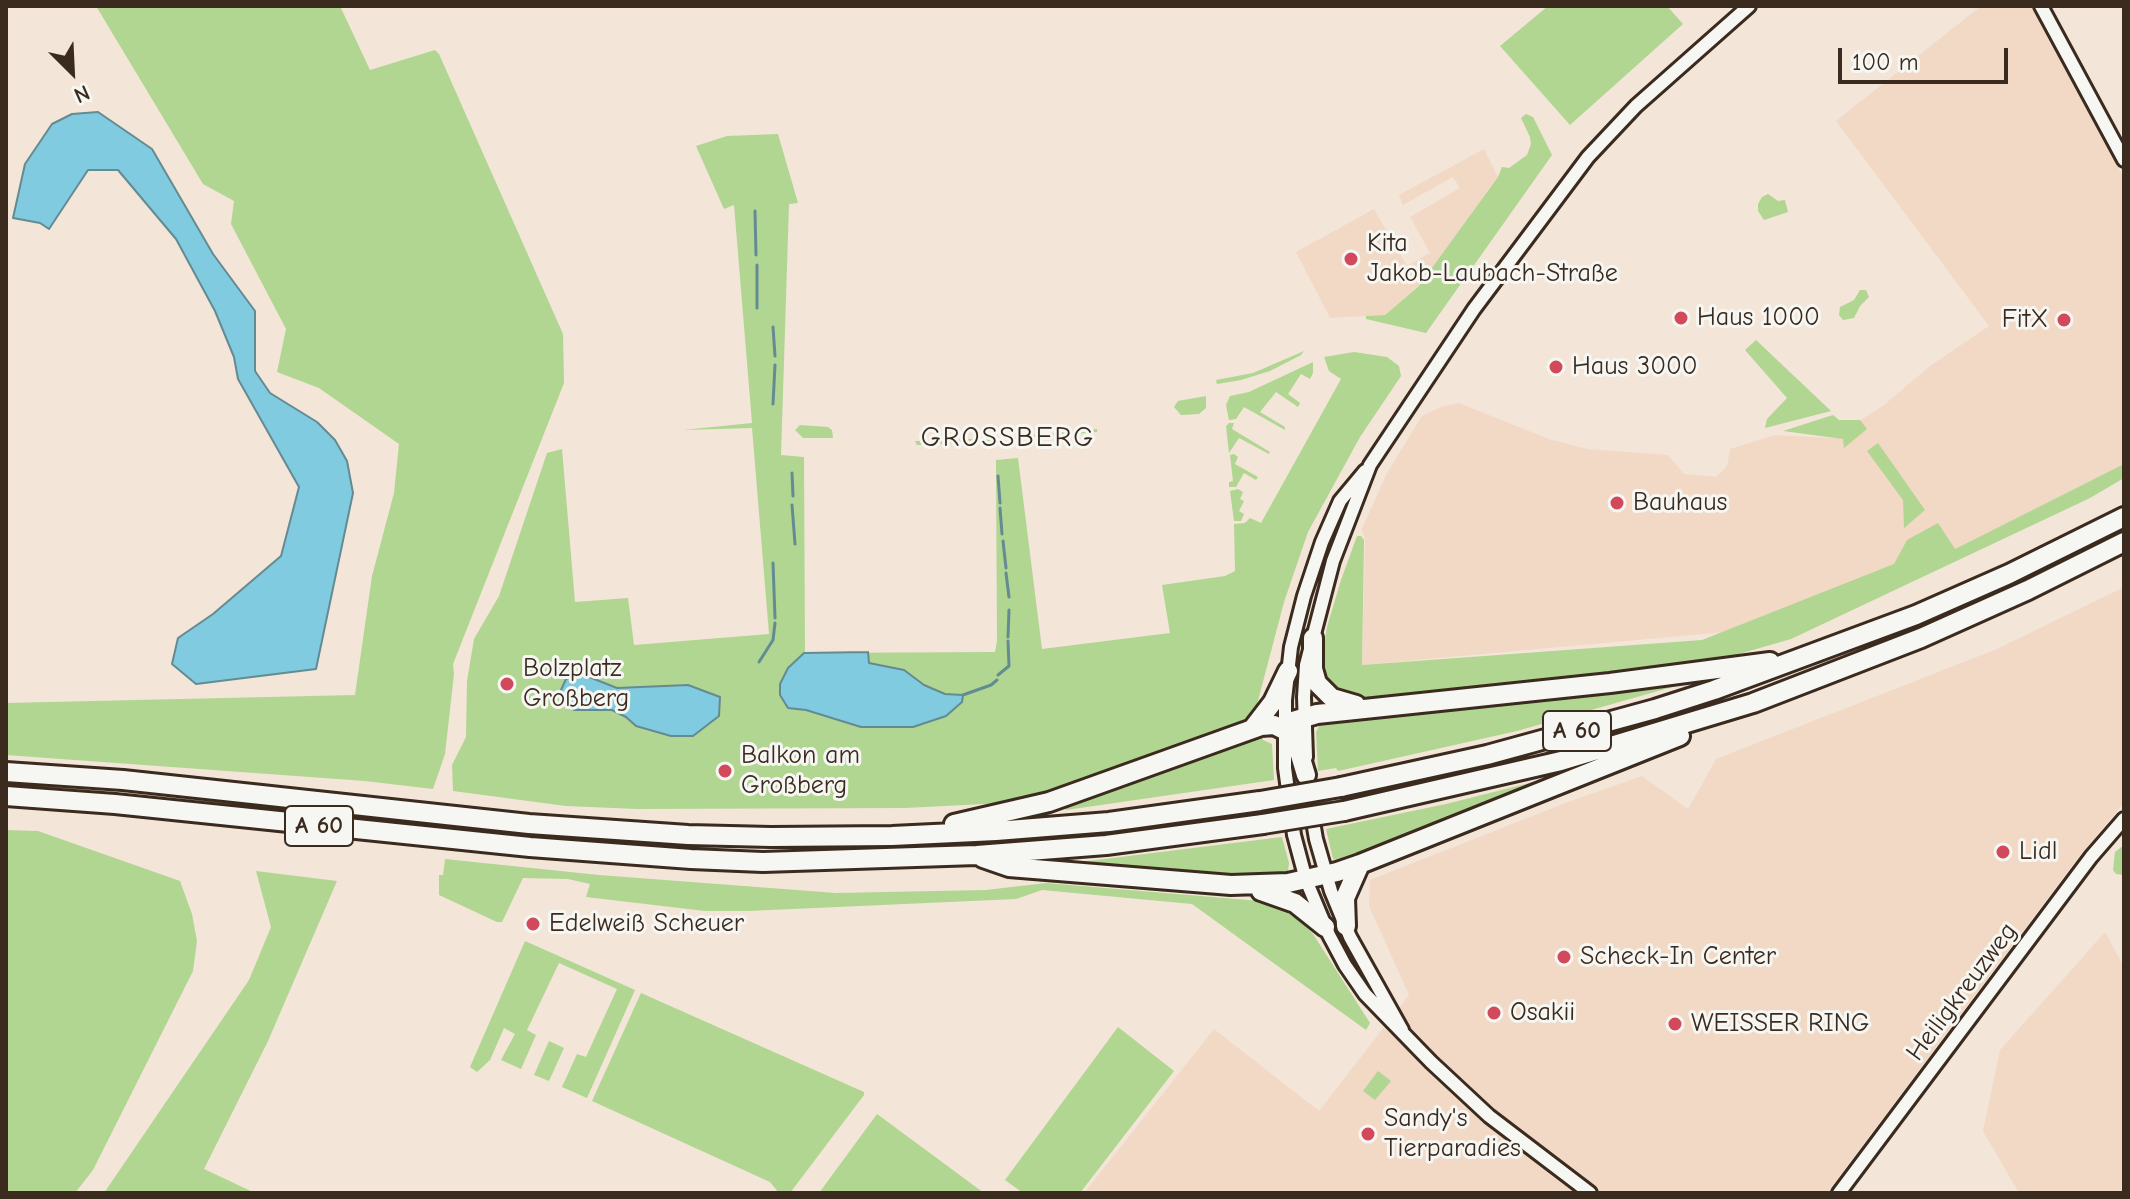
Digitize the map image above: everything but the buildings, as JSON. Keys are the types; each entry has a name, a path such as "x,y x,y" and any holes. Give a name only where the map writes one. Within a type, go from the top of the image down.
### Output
{"highway":[{"name":"A 60","path":"6,772 123,780 622,831 771,837 892,836 1109,822 1260,801 1427,770 1655,709 1808,657 1916,615 2009,574 2124,517"},
{"name":"A 60","path":"6,796 676,858 777,862 977,855 1106,845 1344,811 1561,761 1753,703 1921,638 2124,542"},
{"path":"1313,638 1313,669 1322,690 1341,702 1375,707"},
{"path":"1284,728 1305,716 1610,683 1808,657"},
{"path":"1253,728 1273,702 1288,671"},
{"path":"977,855 1009,867 1231,885 1306,880 1360,864 1649,750 1753,703"},
{"path":"892,836 1049,802 1253,728 1272,724 1293,734 1306,775"},
{"path":"1346,926 1345,898 1360,864"},
{"path":"1231,885 1288,899 1325,927"}],"street":[{"path":"1590,1193 1489,1116 1439,1070 1356,982 1325,927 1306,880 1290,812 1284,728 1288,671 1296,624 1322,542 1340,501 1370,465 1474,309 1588,157 1636,106 1749,6"},
{"path":"2041,6 2124,160"},
{"path":"1370,465 1333,561 1306,665 1306,775 1311,816 1326,875 1346,926 1402,1030"},
{"name":"Heiligkreuzweg","path":"1839,1193 2091,857 2124,819"}],"shaded area":[{"path":"1981,6 2031,6 2124,178 2124,464 1955,549 1790,626 1362,665 1365,541 1362,529 1387,473 1422,416 1459,403 1549,439 1587,449 1668,455 1684,474 1716,477 1727,466 1730,449 1775,435 1833,438 1884,405 1930,366 1989,326 1836,121"},
{"name":"Kita Jakob-Laubach-Straße","path":"1484,149 1498,177 1418,287 1385,315 1330,318 1296,252 1374,209 1407,266 1430,253 1410,217 1460,188 1453,177 1403,205 1399,195"},
{"path":"2124,587 2124,803 2077,859 1827,1193 1084,1193 1214,1029 1319,1111 1409,995 1369,906 1370,880 1642,776 1688,809 1716,759 1997,649"},
{"path":"2105,932 2124,967 2124,1193 2019,1193 1983,1131 2000,1050"}],"green space":[{"path":"96,6 340,6 370,70 435,50 563,334 564,383 453,664 445,754 433,789 365,781 6,755 6,703 355,695 372,576 394,493 399,444 319,388 277,372 286,329 231,224 234,201 203,184"},
{"path":"1548,6 1667,6 1683,24 1570,125 1500,46"},
{"path":"1526,114 1533,117 1552,155 1426,333 1366,319 1366,316 1385,315 1418,287 1498,177 1502,167 1509,168 1527,155 1530,137 1521,118"},
{"path":"778,134 798,203 789,204 781,455 804,457 805,653 995,652 996,460 1018,458 1042,649 1170,633 1162,585 1225,576 1235,571 1234,524 1245,523 1250,518 1261,523 1341,379 1329,371 1324,357 1354,352 1387,357 1399,366 1401,376 1360,437 1308,532 1284,602 1254,716 1240,725 1023,802 905,808 637,809 566,806 453,791 452,765 466,737 467,681 474,639 499,596 547,453 562,449 575,602 628,598 634,645 769,634 752,428 683,430 752,423 734,205 724,209 696,146 727,136"},
{"path":"1768,194 1778,201 1785,200 1788,212 1764,220 1758,211 1758,204"},
{"path":"1860,290 1866,290 1869,297 1854,318 1843,320 1839,315 1840,307 1854,300"},
{"path":"1756,340 1831,411 1765,428 1767,419 1787,398 1745,350"},
{"path":"1304,351 1270,371 1217,384 1216,380 1253,373"},
{"path":"1313,362 1310,379 1301,374 1288,394 1300,403 1298,407 1276,392 1260,412 1285,427 1285,430 1244,407 1236,419 1229,420 1226,405 1230,396 1249,392"},
{"path":"1206,396 1206,408 1199,414 1181,415 1174,407 1178,401"},
{"path":"1833,415 1839,420 1860,420 1867,429 1844,448 1843,439 1783,431"},
{"path":"1234,423 1232,429 1269,454 1239,438 1229,453 1226,426"},
{"path":"800,425 828,427 832,430 833,438 803,438 795,430"},
{"path":"1097,429 1097,432 1012,440 1012,437"},
{"path":"995,438 995,441 917,445 915,441"},
{"path":"1878,443 1925,510 1904,528 1903,500 1867,451"},
{"path":"1230,455 1238,457 1235,464 1258,477 1256,480 1244,473 1236,487 1229,487 1229,482 1233,481"},
{"path":"2124,464 2124,478 2090,498 1791,639 1725,658 1661,670 1367,700 1352,700 1329,686 1323,672 1327,627 1357,536 1364,540 1362,665 1702,640 1894,564 1907,540 1938,523 1955,549"},
{"path":"1238,489 1243,492 1240,499 1244,501 1239,511 1244,514 1241,521 1234,521 1230,491"},
{"path":"1704,678 1517,731 1338,771 1336,768 1318,771 1316,732 1322,720"},
{"path":"1262,734 1263,740 1272,744 1274,780 1066,810 1064,806"},
{"path":"1589,768 1342,865 1333,859 1326,829 1446,804"},
{"path":"6,830 38,831 180,881 192,914 197,941 193,971 93,1170 75,1193 6,1193"},
{"path":"1282,837 1289,863 1287,878 1072,863"},
{"path":"2124,845 2124,875 2116,874 2113,870 2115,852"},
{"path":"445,859 599,875 836,893 986,890 1046,883 1284,903 1281,909 1299,920 1313,934 1370,1023 1366,1030 1192,904 1042,890 1016,899 705,911 586,897 590,884 568,879 523,878 502,922 497,922 439,895 439,875 443,875"},
{"path":"256,871 337,881 268,1041 204,1169 255,1193 104,1193 249,980 271,927"},
{"path":"525,941 635,990 587,1098 562,1087 577,1054 586,1057 617,989 559,963 527,1030 536,1035 521,1069 501,1060 515,1034 504,1028 490,1060 477,1072 470,1067"},
{"path":"641,993 864,1092 790,1193 779,1193 770,1182 592,1101"},
{"path":"1118,1027 1174,1071 1080,1193 1023,1193 1005,1180"},
{"path":"549,1041 564,1048 549,1081 534,1075"},
{"path":"1378,1071 1391,1081 1375,1100 1363,1091"},
{"path":"877,1114 984,1193 819,1193"}],"water":[{"path":"98,112 152,149 213,254 255,311 255,371 270,393 317,422 335,440 347,461 353,493 316,669 196,684 172,664 178,638 213,614 281,556 299,487 238,379 234,357 215,311 176,239 118,170 88,170 49,229 40,223 13,218 25,164 52,124 72,114"},
{"path":"868,652 869,663 904,670 924,685 945,694 963,695 962,702 946,716 913,727 861,727 806,710 788,708 780,695 780,684 788,668 804,653"},
{"path":"584,675 617,688 688,685 720,697 719,716 693,736 671,736 636,726 612,710 574,710 564,703 561,690 566,679"}],"waterway":[{"path":"755,211 756,255"},
{"path":"757,265 757,308"},
{"path":"773,327 775,356"},
{"path":"773,404 775,365"},
{"path":"792,473 793,496"},
{"path":"998,476 1000,503"},
{"path":"792,505 795,544"},
{"path":"1000,508 1002,534"},
{"path":"1003,541 1006,568"},
{"path":"773,563 775,618"},
{"path":"1006,573 1009,597"},
{"path":"1008,637 1009,610"},
{"path":"759,662 773,640 775,623"},
{"path":"998,675 1009,666 1008,641"},
{"path":"963,695 997,680"}],"place":[{"name":"Kita Jakob-Laubach-Straße","path":"1351,259"},
{"name":"Haus 1000","path":"1681,318"},
{"name":"FitX","path":"2064,320"},
{"name":"Haus 3000","path":"1556,367"},
{"name":"Bauhaus","path":"1617,503"},
{"name":"Bolzplatz Großberg","path":"507,684"},
{"name":"Balkon am Großberg","path":"725,771"},
{"name":"Lidl","path":"2003,852"},
{"name":"Edelweiß Scheuer","path":"533,924"},
{"name":"Scheck-In Center","path":"1564,957"},
{"name":"Osakii","path":"1494,1013"},
{"name":"WEISSER RING","path":"1675,1024"},
{"name":"Sandy's Tierparadies","path":"1368,1134"}],"district":[{"name":"GROSSBERG","path":"1008,438"}]}
